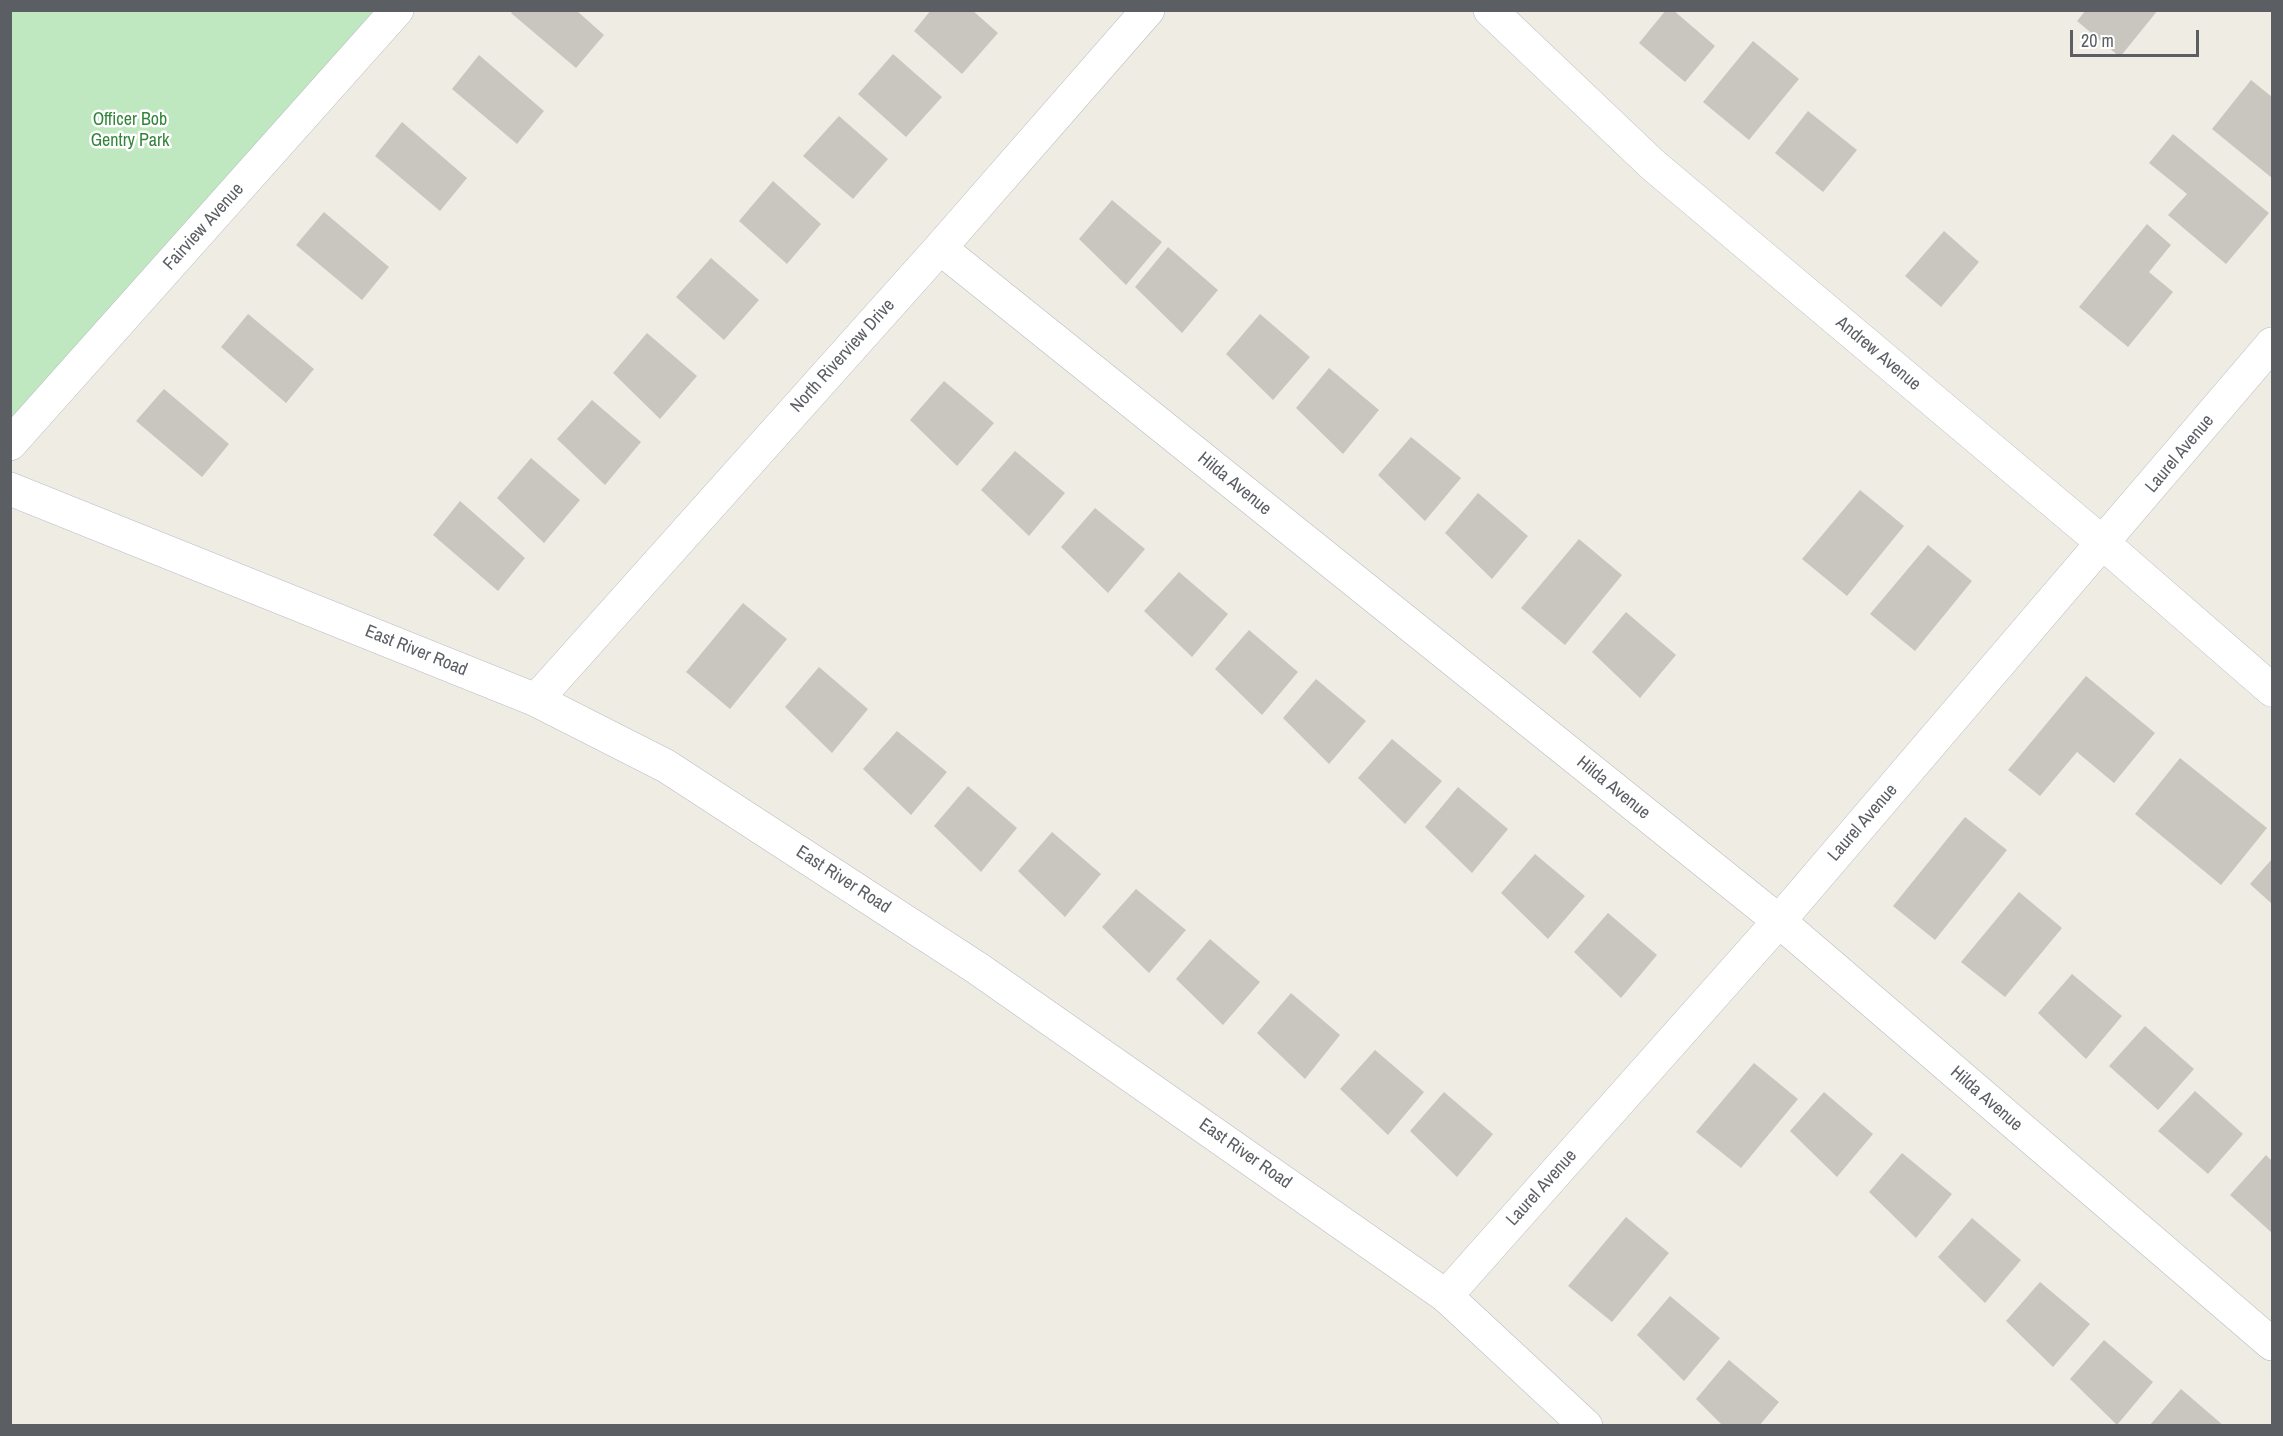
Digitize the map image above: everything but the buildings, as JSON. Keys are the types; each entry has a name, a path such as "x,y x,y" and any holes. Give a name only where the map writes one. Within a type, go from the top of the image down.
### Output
{"street":[{"name":"Fairview Avenue","path":"10,444 397,10"},
{"name":"North Riverview Drive","path":"536,700 940,248 1148,10"},
{"name":"Andrew Avenue","path":"1490,10 1653,165 2104,544 2272,690"},
{"name":"Hilda Avenue","path":"940,248 1779,921 2272,1344"},
{"name":"Laurel Avenue","path":"1446,1296 1779,921 2104,544 2272,344"},
{"name":"East River Road","path":"10,489 536,700 666,766 977,968 1446,1296 1586,1425"}],"green space":[{"name":"Officer Bob Gentry Park","path":"11,11 397,11 11,444"}]}
